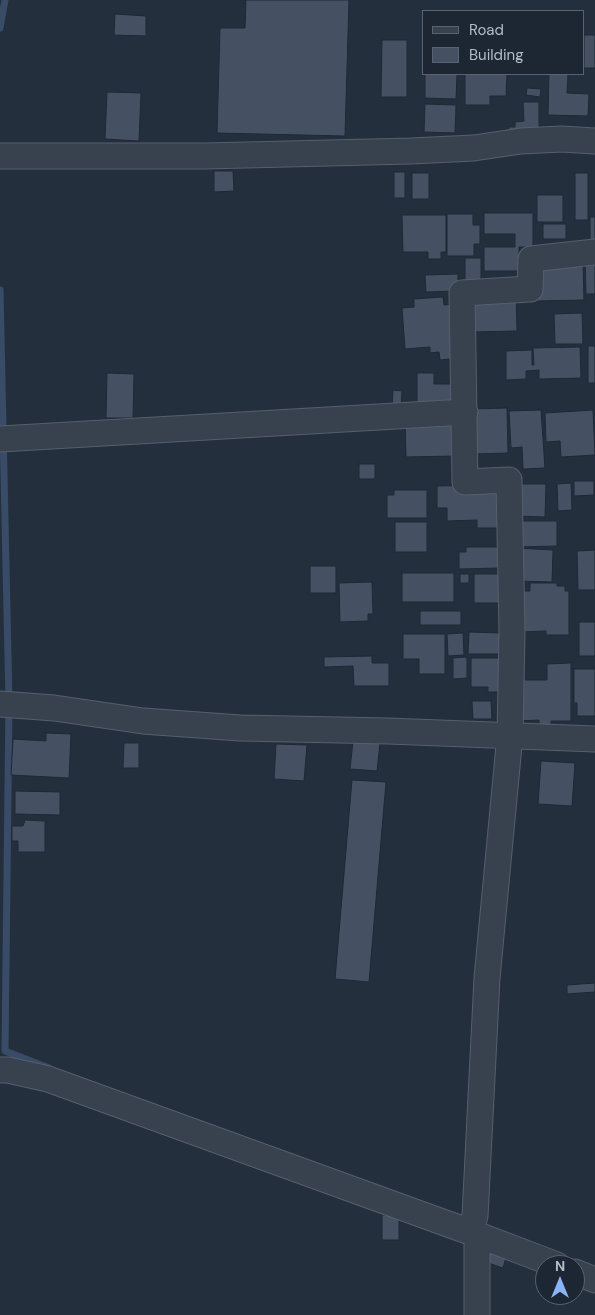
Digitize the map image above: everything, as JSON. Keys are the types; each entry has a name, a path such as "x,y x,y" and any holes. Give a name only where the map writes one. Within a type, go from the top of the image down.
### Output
{"street":[{"path":"0,156 254,155 474,148 521,141 562,139 595,141"},
{"path":"477,1315 473,1233 488,978 510,735 512,632 510,480 466,482 462,293 530,289 531,259 595,252"},
{"path":"0,439 466,412"},
{"path":"0,704 54,708 144,721 240,728 595,739"},
{"path":"0,1070 48,1078 535,1257"}],"building":[{"path":"246,0 349,0 345,136 217,133 220,28 245,28"},
{"path":"115,14 146,16 146,36 114,35"},
{"path":"585,35 595,35 595,68 585,68"},
{"path":"382,40 407,40 407,97 381,97"},
{"path":"425,75 457,75 456,99 425,98"},
{"path":"465,75 507,75 506,96 490,96 490,105 465,105"},
{"path":"549,75 568,75 567,93 589,94 588,116 548,115"},
{"path":"527,88 541,89 540,97 526,95"},
{"path":"107,92 141,93 139,141 105,139"},
{"path":"523,102 539,102 539,130 509,138 509,127 515,127 515,122 524,121"},
{"path":"425,104 456,105 455,133 424,132"},
{"path":"214,171 233,171 234,191 214,192"},
{"path":"394,172 405,172 405,198 394,198"},
{"path":"412,173 429,173 429,199 412,199"},
{"path":"575,173 588,173 588,220 575,220"},
{"path":"537,195 563,195 563,222 537,222"},
{"path":"484,213 533,213 533,247 519,247 519,271 484,271 484,247 515,247 515,234 484,234"},
{"path":"447,214 473,214 473,225 480,225 480,244 474,244 474,256 447,256"},
{"path":"402,215 446,215 446,252 441,252 441,259 428,259 428,252 403,252"},
{"path":"590,217 595,217 595,243 590,243"},
{"path":"543,224 566,224 566,239 543,239"},
{"path":"585,257 595,257 595,294 586,294"},
{"path":"465,258 481,258 481,283 465,283"},
{"path":"583,263 584,300 535,301 534,264"},
{"path":"458,274 458,291 426,292 425,275"},
{"path":"516,294 517,331 468,332 468,296"},
{"path":"443,297 444,305 455,304 459,358 440,360 439,352 430,353 430,347 405,349 402,308 414,307 414,299"},
{"path":"582,313 583,344 555,344 554,314"},
{"path":"588,346 595,346 595,383 588,383"},
{"path":"580,347 581,378 539,379 539,370 526,371 526,379 506,380 506,351 532,350 532,365 534,365 533,348"},
{"path":"107,373 134,374 133,418 106,418"},
{"path":"417,373 434,373 434,384 459,384 459,403 417,404"},
{"path":"393,390 402,391 401,408 392,408"},
{"path":"507,408 508,453 473,454 472,409"},
{"path":"541,410 545,468 523,469 522,447 511,448 509,411"},
{"path":"593,410 595,455 561,457 560,441 546,442 545,413"},
{"path":"454,419 455,456 406,457 405,420"},
{"path":"359,464 375,464 375,479 359,479"},
{"path":"574,481 594,481 594,495 574,496"},
{"path":"571,483 572,510 558,511 557,484"},
{"path":"516,484 546,484 545,517 516,516"},
{"path":"500,485 500,528 477,528 477,520 447,521 447,508 437,508 437,486"},
{"path":"394,490 427,490 427,518 387,518 387,495 394,495"},
{"path":"517,521 557,521 557,546 517,547"},
{"path":"395,522 427,522 427,552 395,552"},
{"path":"466,547 500,547 500,568 459,569 459,552 466,552"},
{"path":"516,548 553,550 552,582 515,581"},
{"path":"595,550 595,590 578,590 577,551"},
{"path":"310,566 336,566 336,593 310,593"},
{"path":"402,573 454,573 454,602 402,602"},
{"path":"460,574 469,574 469,583 460,583"},
{"path":"474,574 504,574 504,603 474,603"},
{"path":"372,582 373,614 368,614 368,621 340,622 339,583"},
{"path":"530,583 557,583 557,586 565,586 565,591 569,591 569,635 546,635 546,631 519,632 519,591 530,591"},
{"path":"420,611 461,611 461,625 420,625"},
{"path":"579,622 595,622 595,656 579,656"},
{"path":"469,632 500,633 499,654 468,654"},
{"path":"463,633 464,655 448,656 447,634"},
{"path":"403,634 445,634 445,674 419,674 419,659 403,659"},
{"path":"372,656 372,663 389,663 389,686 354,686 353,666 324,667 324,657"},
{"path":"467,657 467,678 453,679 453,658"},
{"path":"515,657 525,657 525,680 547,680 547,664 571,663 571,721 551,721 551,731 539,731 539,720 518,721"},
{"path":"471,658 507,658 507,692 488,692 488,687 471,687"},
{"path":"574,669 595,669 595,716 577,716 577,703 574,703"},
{"path":"472,701 491,701 492,719 473,719"},
{"path":"46,733 71,734 69,778 11,775 13,739 46,741"},
{"path":"353,741 380,743 377,771 350,769"},
{"path":"124,743 139,743 139,768 123,768"},
{"path":"276,744 307,745 304,781 274,779"},
{"path":"541,761 575,763 572,806 538,804"},
{"path":"352,780 386,782 369,982 335,979"},
{"path":"15,791 60,792 60,815 15,814"},
{"path":"25,820 45,821 45,852 18,852 18,841 12,841 12,826 23,826"},
{"path":"595,983 595,992 567,994 567,985"},
{"path":"382,1215 399,1215 399,1240 382,1240"},
{"path":"487,1244 508,1250 503,1268 482,1261"}],"waterway":[{"path":"0,28 5,0"},
{"path":"0,290 9,703 5,1051 49,1068"}]}
